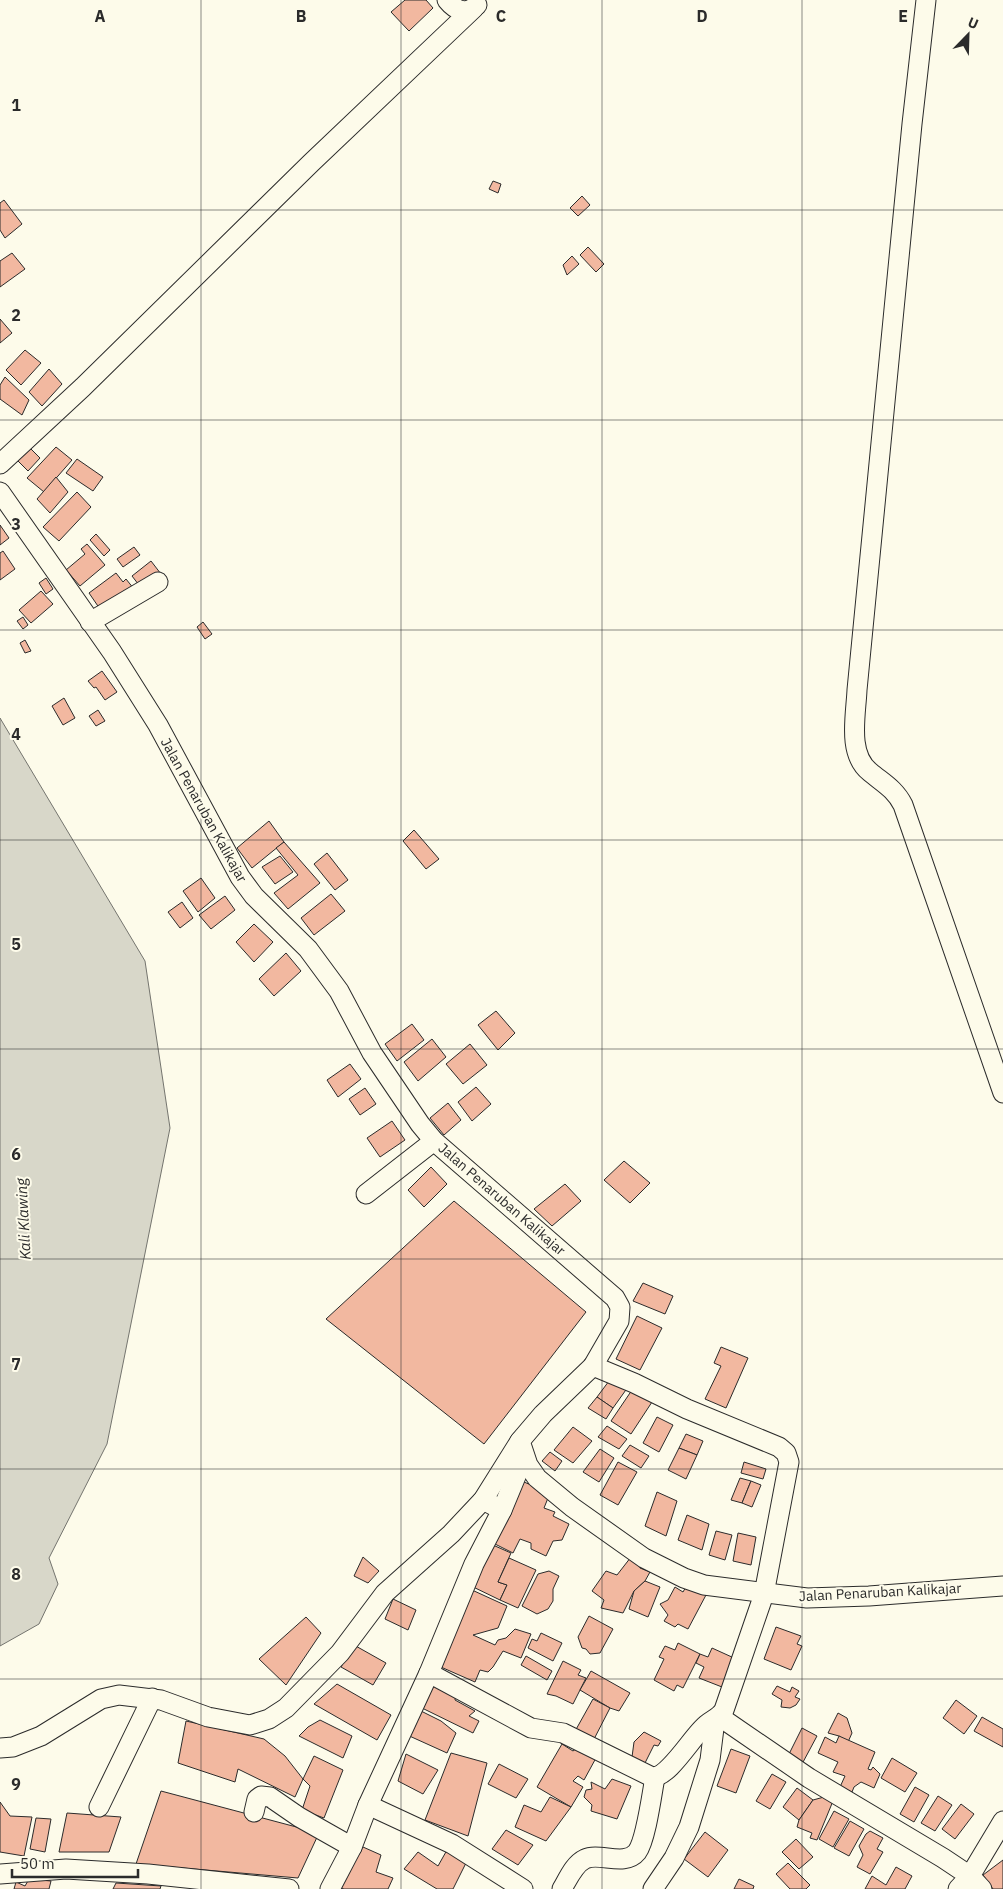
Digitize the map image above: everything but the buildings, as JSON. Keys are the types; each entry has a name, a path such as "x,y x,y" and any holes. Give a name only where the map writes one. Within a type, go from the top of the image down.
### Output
{"street":[{"path":"447,0 458,10 465,12 479,4"},
{"path":"926,0 910,144 857,690 856,750 862,765 894,791 903,805 1003,1093"},
{"path":"0,464 83,387 311,163 479,4"},
{"name":"Jalan Penaruban Kalikajar","path":"0,492 112,652 158,726 240,877 254,896 308,949 339,991 372,1053 420,1124 434,1142 615,1298 620,1307 620,1321 593,1366 543,1414 522,1449 537,1478 553,1492 644,1558 684,1578 704,1585 764,1594 815,1598 1003,1586"},
{"path":"90,622 158,582"},
{"path":"366,1194 434,1142"},
{"path":"562,1889 577,1864 586,1858 622,1858 637,1852 642,1839 655,1777 672,1764 706,1725 717,1719 724,1710 764,1594 789,1462 786,1453 779,1447 687,1410 634,1383 593,1366"},
{"path":"0,1748 13,1748 41,1736 102,1699 118,1695 152,1698 208,1717 250,1725 269,1718 286,1708 340,1653 385,1593 450,1534 483,1500 522,1449"},
{"path":"330,1889 352,1847 368,1805 429,1673 474,1564 502,1510 522,1449"},
{"path":"483,1500 502,1510"},
{"path":"429,1673 531,1728 563,1733 655,1777"},
{"path":"100,1807 152,1698"},
{"path":"717,1719 809,1778 943,1858 970,1885 1003,1821"},
{"path":"656,1888 689,1828 710,1760 717,1719"},
{"path":"254,1812 257,1799 261,1796 270,1797 299,1817 352,1847"},
{"path":"368,1805 452,1844 523,1889"},
{"path":"0,1874 66,1869 148,1874 286,1889"}],"water":[{"name":"Kali Klawing","path":"0,718 145,961 170,1128 107,1444 49,1558 58,1584 39,1624 0,1646"}]}
